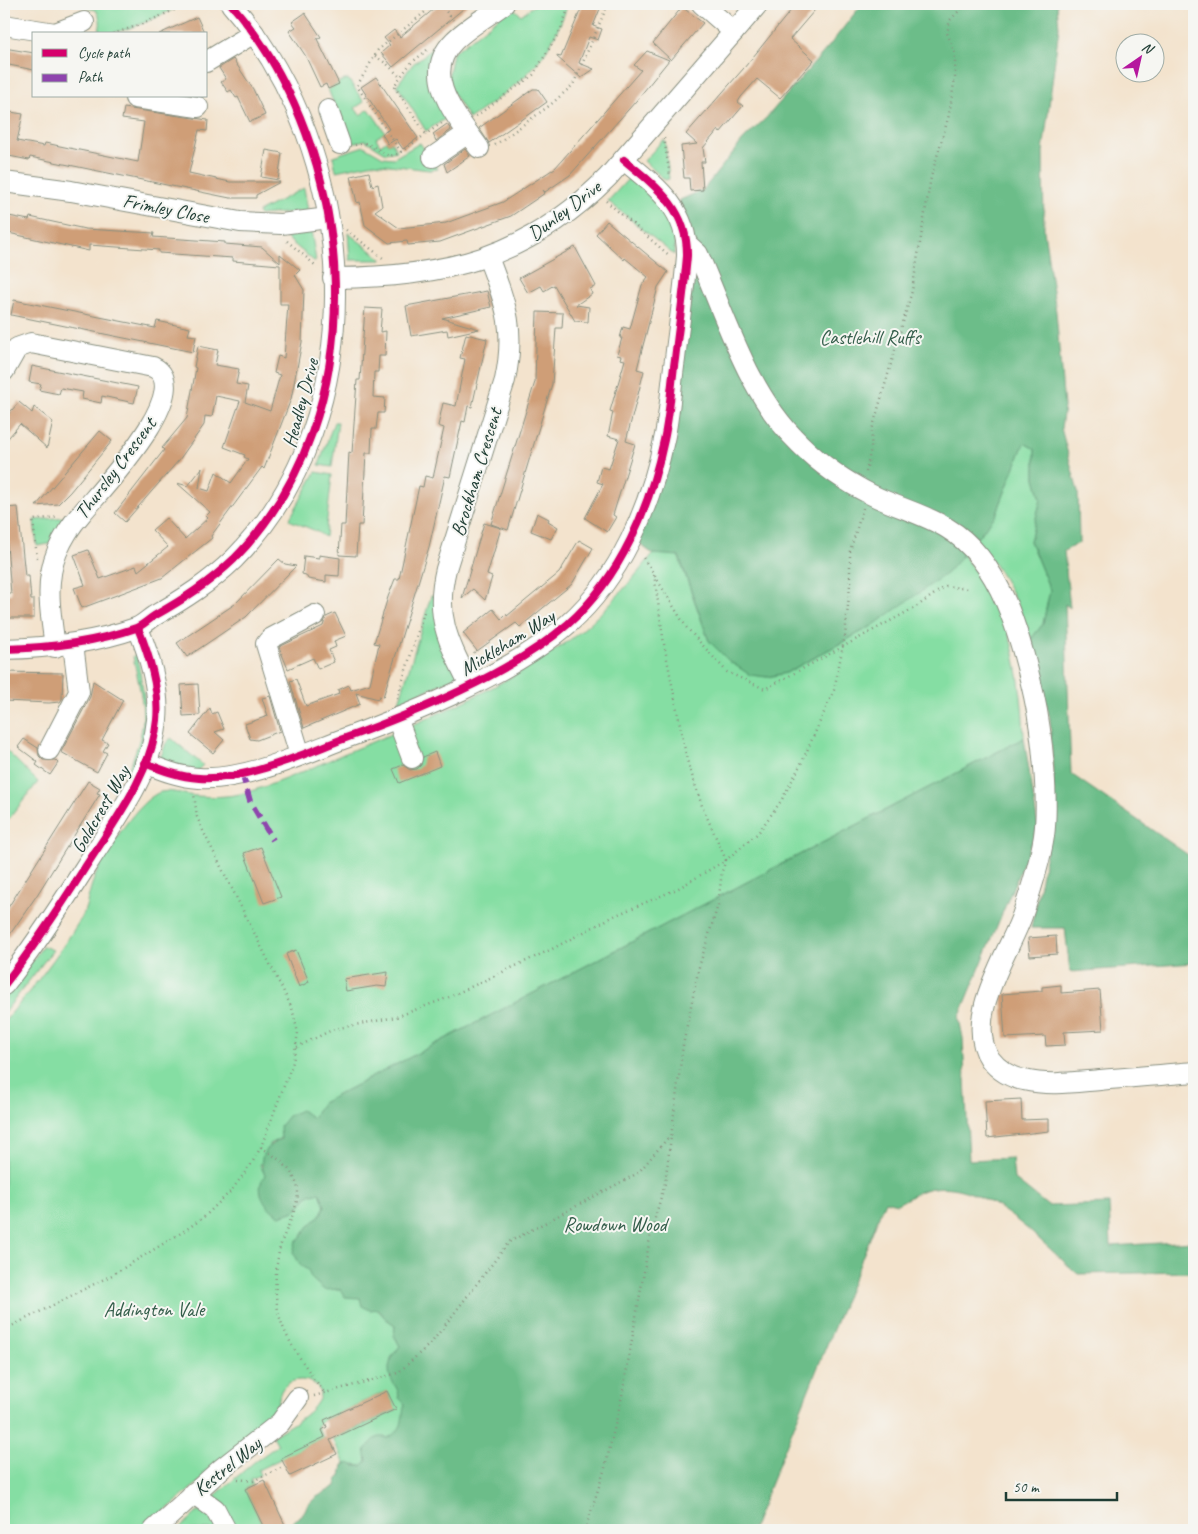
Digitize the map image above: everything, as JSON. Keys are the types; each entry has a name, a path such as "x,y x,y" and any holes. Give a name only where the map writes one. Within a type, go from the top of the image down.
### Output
{"street":[{"name":"Headley Drive","path":"4,649 64,645 138,628 184,600 216,576 258,532 289,488 307,446 326,383 333,334 326,272 328,218 320,179 308,138 284,82 254,33 231,4"},
{"path":"433,157 466,130 443,95 440,80 442,66 450,45 504,4"},
{"path":"702,4 734,32"},
{"name":"Dunley Drive","path":"326,272 423,273 488,257 538,233 594,192 624,160 758,4"},
{"path":"58,32 84,22"},
{"path":"4,24 49,32"},
{"path":"208,61 254,33"},
{"path":"135,98 168,99 198,107"},
{"path":"308,138 338,132"},
{"name":"Mickleham Way","path":"145,763 169,772 195,778 236,774 300,755 397,718 470,684 533,650 570,622 604,583 629,542 650,491 664,439 688,244 679,216 667,197 624,160"},
{"name":"Frimley Close","path":"4,182 64,190 240,222 274,224 328,218"},
{"path":"688,244 698,254 753,382 775,416 800,445 840,477 865,491 947,528 972,548 990,573 1009,607 1034,698 1045,783 1044,835 1035,875 1022,916 986,1000 982,1029 987,1054 992,1062 1010,1076 1042,1083 1194,1072"},
{"name":"Brockham Crescent","path":"470,684 444,630 442,592 450,554 505,380 510,357 511,339 508,312 488,257"},
{"name":"Thursley Crescent","path":"4,371 17,348 31,343 153,367 161,373 166,383 162,401 147,431 74,523 58,550 52,567 49,585 64,645"},
{"path":"300,755 266,644 315,615"},
{"name":"Goldcrest Way","path":"4,985 52,919 96,850 131,793 145,763 154,736 157,710 149,661 138,628"},
{"path":"49,750 79,692 64,645"},
{"path":"397,718 412,758"},
{"name":"Kestrel Way","path":"154,1530 193,1493 280,1423 298,1398"},
{"path":"193,1493 215,1509 226,1530"}],"path":[{"path":"119,32 188,4"},
{"path":"401,152 357,86 378,50 435,4"},
{"path":"466,130 533,75 560,31 570,4"},
{"path":"338,132 366,143 385,156 401,152 426,134 466,130 495,145 549,106 573,85 608,4"},
{"path":"297,1047 334,1029 396,1017 447,998 552,949 614,916 678,889 726,860 758,833 780,800 802,762 834,690 844,646 850,585 850,551 867,497 862,484 871,448 872,430 889,377 896,339 912,291 931,177 949,115 955,77 955,54 947,33 950,20 966,4"},
{"path":"426,134 395,89 395,83 410,64 440,39 450,45"},
{"path":"374,56 387,64 400,77"},
{"path":"654,124 667,141 671,181 667,197"},
{"path":"594,192 672,257 686,266"},
{"path":"274,224 283,238 326,272"},
{"path":"344,229 386,262"},
{"path":"629,542 650,567 686,627 727,672 765,689 916,607 946,586 968,589"},
{"path":"585,1530 605,1468 622,1396 651,1232 666,1183 683,1045 699,967 718,905 722,871 726,860 706,815 687,760 664,644 654,574"},
{"path":"397,718 397,698 429,595 432,592 442,592"},
{"path":"4,1330 112,1275 203,1218 242,1177 261,1147 297,1047 297,1020 292,1008 198,817 194,791 195,778"},
{"path":"298,1398 325,1394 398,1373 432,1342 509,1242 638,1173 673,1132"},
{"path":"261,1147 280,1160 292,1174 297,1187 296,1201 281,1246 276,1272 276,1303 281,1323 292,1345 325,1394"},
{"path":"232,1478 253,1481 283,1467"}],"green space":[{"path":"82,4 185,4 131,28 114,32 98,32 100,19 98,13 96,10 82,7"},
{"path":"536,4 568,4 551,43 530,71 469,119 447,84 453,53 512,7 521,15"},
{"name":"Castlehill Ruffs","path":"862,4 1057,4 1059,28 1043,152 1044,231 1056,312 1064,407 1061,428 1078,492 1079,543 1064,551 1070,608 1065,604 1071,774 1194,859 1194,963 1070,972 1065,928 1031,928 1055,810 1050,719 1031,639 1043,624 1050,590 1030,541 1041,499 1035,478 1035,449 1024,443 996,515 947,573 872,626 786,673 767,677 750,675 729,661 709,641 679,556 653,554 637,542 670,439 680,200 703,190 743,140 767,117 829,46"},
{"path":"440,42 442,44 448,117 426,131 397,85 413,64"},
{"path":"348,79 364,102 355,108 360,115 369,109 385,132 376,138 380,145 386,141 388,144 392,142 397,151 386,153 365,140 350,144 328,89 337,85 336,83"},
{"path":"662,141 665,141 669,179 665,180 644,161"},
{"path":"420,143 438,169 429,170 374,163 336,171 333,156 364,146 383,157 394,158"},
{"path":"628,179 648,191 666,210 673,223 674,255 608,201"},
{"path":"304,188 308,211 259,215 258,212"},
{"path":"311,230 316,261 284,236 286,233"},
{"path":"348,233 381,258 382,260 350,260"},
{"path":"334,422 338,422 332,467 319,465"},
{"path":"1024,443 1035,449 1035,478 1041,499 1030,541 1050,590 1043,624 1031,639 1021,612 1008,587 994,563 976,539 996,515"},
{"path":"316,472 332,475 325,537 316,531 289,520"},
{"path":"66,517 49,544 37,546 34,520"},
{"name":"Addington Vale","path":"653,554 678,555 709,641 729,661 750,674 767,677 786,673 872,626 945,571 963,555 991,594 1009,633 1018,678 1024,738 322,1103 313,1119 270,1144 260,1165 265,1175 295,1211 310,1194 320,1192 325,1206 318,1218 296,1241 301,1256 309,1270 329,1284 368,1302 395,1325 394,1336 400,1346 391,1358 390,1376 398,1387 405,1404 402,1425 398,1432 388,1438 362,1466 345,1464 333,1439 396,1410 387,1391 324,1420 317,1426 323,1438 258,1470 260,1475 251,1479 253,1485 245,1489 265,1530 232,1530 211,1499 253,1463 278,1445 273,1436 304,1416 318,1401 320,1394 319,1389 315,1385 304,1380 297,1380 283,1388 279,1396 275,1417 143,1530 4,1530 4,1022 44,972 80,920 85,910 94,879 120,832 147,800 160,792 165,791 208,797 235,795 255,790 298,774 410,726 491,688 542,659 579,633 613,601"},
{"path":"431,596 434,596 459,676 399,702"},
{"path":"137,655 148,720 138,757 128,779 125,777 142,730 143,717 133,656"},
{"path":"171,738 203,765 197,771 160,759 166,743"},
{"name":"Rowdown Wood","path":"1024,738 1038,827 959,1018 963,1038 969,1160 1012,1158 1014,1179 1048,1206 1109,1204 1111,1246 1194,1241 1194,1272 1078,1274 1008,1214 966,1191 945,1187 924,1190 897,1204 885,1201 752,1530 288,1530 293,1521 302,1516 307,1506 315,1498 336,1486 337,1480 341,1476 343,1465 349,1463 355,1466 362,1466 367,1461 365,1449 373,1441 380,1437 388,1438 398,1431 405,1404 399,1398 398,1390 389,1372 391,1360 400,1346 394,1336 395,1325 386,1319 378,1309 370,1310 362,1306 360,1298 345,1297 340,1289 324,1290 311,1278 308,1270 301,1266 293,1252 296,1241 320,1216 325,1206 320,1193 310,1194 295,1211 280,1216 266,1204 263,1198 260,1187 265,1175 262,1158 266,1149 281,1139 280,1126 288,1116 301,1110 313,1118 322,1103"},
{"path":"4,748 38,782 4,825"},
{"path":"43,946 53,950 4,1013 4,999"},
{"path":"203,1507 220,1530 178,1530"}],"building":[{"path":"440,4 469,4 393,67 381,53 390,45 384,38 394,30 400,37"},
{"path":"583,4 602,4 593,26 602,29 598,40 589,37 579,63 594,69 581,78 556,56 561,57"},
{"path":"796,4 820,4 790,39 814,60 780,98 757,79 738,102 743,106 720,133 718,130 703,148 705,162 701,162 703,190 690,191 689,178 684,178 681,146 697,144 686,134 744,68"},
{"path":"682,7 703,23 671,60 653,43"},
{"path":"305,13 321,37 317,39 339,84 328,89 326,84 320,87 305,55 289,31 296,27 292,22"},
{"path":"197,17 204,32 163,32"},
{"path":"4,48 32,53 32,70 4,64"},
{"path":"647,51 669,60 636,101 570,175 545,192 543,190 545,193 511,216 440,242 408,245 407,241 389,243 365,225 360,202 357,203 351,176 369,172 372,186 378,184 382,206 375,211 399,228 446,223 503,202 555,168 641,70 634,65"},
{"path":"233,59 253,89 265,115 250,122 238,97 236,98 231,90 228,92 221,82 226,79 219,68"},
{"path":"376,77 418,138 403,149 396,139 388,144 382,134 389,129 361,87"},
{"path":"533,89 538,89 547,102 489,143 479,128"},
{"path":"124,108 208,120 207,131 199,130 189,173 230,182 280,182 256,195 256,198 230,198 30,157 29,160 4,155 4,111 23,114 17,141 44,146 45,143 138,162 144,122 122,119"},
{"path":"447,124 451,130 436,141 433,134"},
{"path":"465,149 470,156 447,172 444,164"},
{"path":"266,150 282,153 278,180 261,177"},
{"path":"4,215 29,220 30,217 85,229 154,233 153,237 225,242 225,244 262,247 280,263 280,254 300,270 295,275 304,290 302,342 291,399 264,469 262,467 211,536 212,538 162,578 82,608 74,588 85,585 74,555 88,550 100,579 136,566 138,571 168,547 152,530 166,518 185,539 208,518 206,516 210,512 177,483 188,486 202,468 199,488 209,491 216,472 231,483 248,459 244,457 245,455 224,447 240,401 216,396 212,417 205,416 204,425 179,460 125,522 115,513 164,450 162,448 187,418 198,346 218,350 215,365 239,369 236,384 248,386 245,402 270,411 280,375 274,373 278,356 284,358 288,304 280,304 280,265 233,261 233,258 159,253 159,250 89,245 89,251 4,232"},
{"path":"607,221 668,272 658,287 637,369 644,371 626,441 635,444 613,515 616,517 607,532 585,518 603,484 597,482 601,467 609,469 619,439 608,436 613,412 610,411 625,360 620,359 621,356 617,355 622,338 620,338 623,327 630,329 642,285 648,277 625,258 624,260 596,234"},
{"path":"575,247 596,286 590,289 592,294 576,305 589,307 588,322 575,321 554,285 544,291 541,286 528,293 519,278"},
{"path":"487,291 491,307 442,318 479,329 448,336 447,330 411,336 406,306"},
{"path":"14,300 155,328 157,321 190,328 188,335 196,336 193,352 11,315"},
{"path":"365,308 382,309 380,332 386,331 385,356 379,356 378,372 374,372 373,397 385,398 384,413 378,413 376,429 372,429 371,453 366,453 362,525 358,525 356,556 339,555 341,525 345,525 349,452 352,453 357,380 360,380"},
{"path":"537,312 563,313 562,328 556,328 552,384 508,530 491,524 535,382"},
{"path":"466,334 487,339 472,407 468,406 465,422 462,421 450,477 445,476 429,547 383,697 379,696 378,699 356,693 360,704 304,728 290,681 296,679 306,706 339,694 338,690 349,685 351,690 370,684 379,644 374,643 395,579 399,579 419,486 423,487 425,476 433,478 444,428 438,426 443,403 456,406 465,359 460,358"},
{"path":"32,366 138,387 134,403 102,396 101,403 82,399 83,392 61,388 59,394 39,390 41,384 29,382"},
{"path":"19,402 32,413 34,407 53,422 47,448 20,424 4,443 4,419"},
{"path":"100,431 112,441 70,492 58,504 36,506"},
{"path":"18,507 25,576 29,576 31,600 34,600 34,618 4,618 4,600 7,600 7,594 11,594 4,508"},
{"path":"537,513 549,519 548,521 558,527 551,539 531,531"},
{"path":"484,523 501,528 487,575 492,577 485,600 473,589 462,598"},
{"path":"579,540 593,548 572,584 520,627 516,623 477,651 463,633 493,609 501,619 506,614 507,616 559,573"},
{"path":"319,555 340,558 339,576 326,575 326,582 308,579 306,575 302,574 304,556 319,558"},
{"path":"279,559 285,564 296,566 246,617 187,657 177,643 235,604"},
{"path":"335,613 346,636 334,641 336,647 329,650 334,662 318,669 313,658 288,669 279,647 323,626 326,617"},
{"path":"4,672 63,673 62,699 60,702 49,703 4,701"},
{"path":"93,681 123,700 102,740 108,743 103,751 107,753 97,772 61,752 90,697"},
{"path":"198,684 200,715 183,716 181,685"},
{"path":"270,696 280,731 257,740 250,739 245,724 268,716 262,698"},
{"path":"210,708 212,714 217,712 224,729 215,732 224,740 213,753 190,734"},
{"path":"24,739 38,748 39,756 43,760 55,760 58,763 50,775 36,765 38,762 18,747"},
{"path":"435,752 440,766 399,783 393,769 403,765 410,770 417,769 421,765 423,757"},
{"path":"88,781 100,788 97,793 100,794 37,895 4,943 4,914"},
{"path":"261,847 281,897 264,903 244,853"},
{"path":"1056,936 1057,954 1030,956 1028,938"},
{"path":"296,950 309,982 299,987 286,954"},
{"path":"388,972 386,987 377,986 346,991 344,979"},
{"path":"1061,985 1061,993 1100,990 1103,1030 1064,1032 1065,1045 1046,1046 1045,1036 1005,1038 1002,994 1042,991 1042,987"},
{"path":"1021,1099 1022,1120 1049,1119 1049,1131 987,1138 985,1101"},
{"path":"387,1391 396,1409 330,1440 337,1454 290,1476 281,1458 325,1437 322,1430 327,1427 324,1420"},
{"path":"264,1480 286,1527 280,1530 265,1530 245,1489"}],"marked path":[{"path":"242,773 250,801 273,840"}],"cycle path":[{"path":"4,649 71,644 120,633 140,626 196,590 234,559 281,499 312,432 330,359 335,283 327,207 306,133 274,65 231,4"},
{"path":"145,763 185,776 216,778 272,766 371,729 461,690 519,659 568,624 603,585 631,540 651,490 658,465 668,420 687,256 686,240 676,213 659,190 624,160"},
{"path":"4,985 46,927 119,814 140,778 148,759 154,740 157,720 157,697 150,661 138,628"}]}
